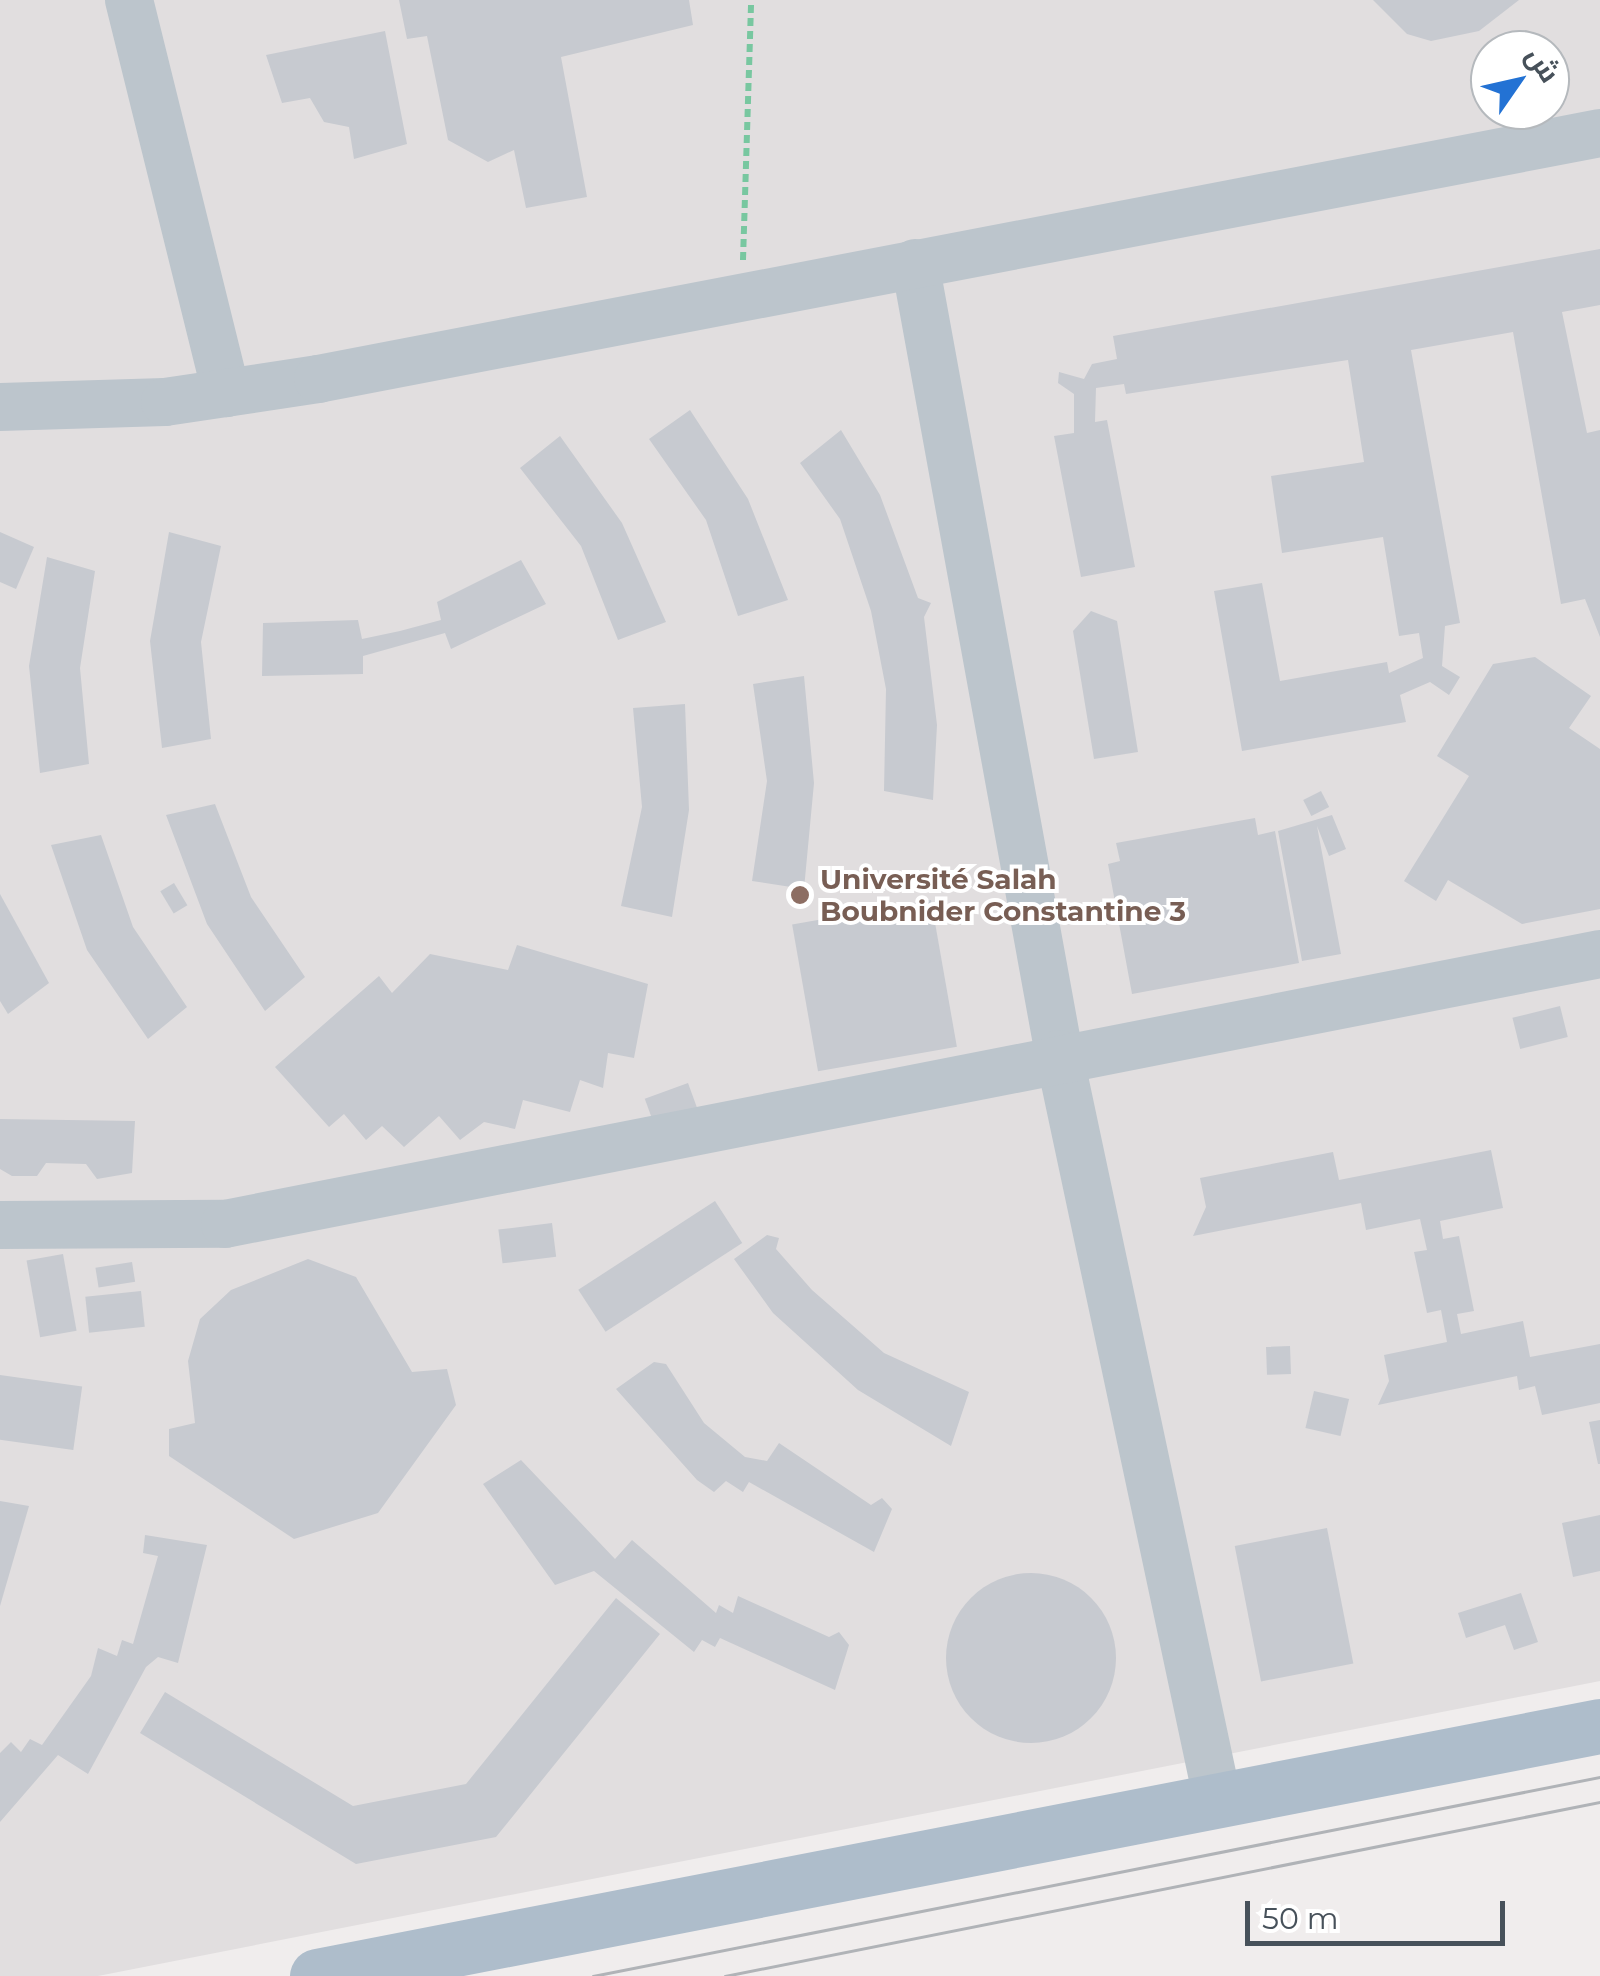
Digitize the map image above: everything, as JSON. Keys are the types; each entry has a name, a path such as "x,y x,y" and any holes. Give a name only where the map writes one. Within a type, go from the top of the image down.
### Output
{"main road":[{"path":"317,1976 1600,1726"}],"street":[{"path":"129,0 226,393"},
{"path":"0,407 226,393 1600,133"},
{"path":"914,263 1060,1054 1218,1802"},
{"path":"0,1226 225,1224 1060,1054 1600,954"}],"path":[{"path":"741,296 751,0"}],"shaded area":[{"name":"Université Salah Boubnider Constantine 3","path":"0,0 1600,0 1600,1681 98,1976 0,1976"}],"building":[{"path":"399,0 689,0 693,25 561,57 587,197 526,208 514,150 488,162 448,140 427,36 407,39"},
{"path":"1373,0 1519,0 1480,30 1431,41 1407,34"},
{"path":"385,31 407,144 354,159 349,127 324,122 310,98 282,103 266,55"},
{"path":"1600,249 1600,305 1562,312 1587,433 1600,430 1600,637 1585,599 1561,604 1513,332 1411,350 1460,623 1445,626 1442,666 1460,677 1449,695 1430,682 1400,695 1406,722 1242,751 1214,591 1262,583 1280,681 1387,662 1389,673 1423,658 1419,633 1399,636 1383,537 1282,553 1271,476 1364,462 1348,360 1126,394 1124,384 1096,388 1095,422 1107,420 1135,567 1081,577 1054,436 1074,433 1074,394 1058,383 1059,372 1084,379 1092,364 1117,359 1113,336"},
{"path":"690,410 748,499 788,600 738,616 706,520 649,439"},
{"path":"841,430 880,495 918,598 931,603 924,617 937,725 933,800 884,791 886,689 871,611 840,519 800,463"},
{"path":"560,436 622,523 666,622 618,640 581,546 520,468"},
{"path":"0,532 34,547 16,589 0,582"},
{"path":"169,532 221,546 201,642 211,739 162,748 150,641"},
{"path":"47,557 95,571 80,668 89,764 40,773 29,666"},
{"path":"521,560 546,604 451,649 445,633 363,656 363,674 262,676 263,623 358,620 362,639 400,631 441,620 437,602"},
{"path":"1091,611 1117,621 1138,752 1094,759 1073,631"},
{"path":"1535,657 1591,696 1569,728 1600,749 1600,909 1522,924 1448,880 1436,901 1404,881 1469,776 1437,756 1493,664"},
{"path":"804,676 814,783 804,889 752,881 767,781 753,684"},
{"path":"685,704 689,810 672,917 621,906 642,807 633,708"},
{"path":"1321,791 1329,807 1311,816 1303,800"},
{"path":"215,804 251,897 305,977 265,1011 207,924 166,815"},
{"path":"1332,815 1346,849 1329,856 1317,826 1341,954 1302,961 1278,831"},
{"path":"1255,818 1258,835 1275,831 1299,963 1132,994 1108,864 1120,861 1116,843"},
{"path":"101,835 133,927 187,1007 148,1039 87,950 51,845"},
{"path":"174,883 187,905 174,914 160,891"},
{"path":"0,894 49,983 8,1014 0,1001"},
{"path":"931,900 957,1047 818,1071 792,924"},
{"path":"517,945 648,984 634,1058 608,1053 603,1088 580,1080 570,1112 523,1100 515,1129 484,1122 460,1140 439,1116 404,1147 382,1126 366,1140 344,1114 329,1127 275,1067 379,976 392,993 430,954 508,970"},
{"path":"1560,1006 1568,1037 1520,1049 1512,1018"},
{"path":"688,1083 699,1113 656,1129 645,1099"},
{"path":"0,1119 135,1121 132,1173 97,1179 86,1164 46,1163 37,1176 12,1176 0,1169"},
{"path":"1491,1150 1503,1208 1440,1221 1443,1239 1459,1236 1474,1311 1457,1314 1461,1334 1523,1321 1530,1357 1600,1344 1600,1403 1542,1415 1535,1386 1519,1390 1517,1376 1378,1405 1389,1381 1384,1355 1447,1342 1441,1310 1427,1313 1414,1252 1427,1250 1420,1219 1366,1230 1361,1203 1193,1236 1206,1207 1200,1178 1333,1152 1339,1180"},
{"path":"715,1201 742,1243 606,1332 578,1290"},
{"path":"552,1223 556,1257 503,1263 498,1230"},
{"path":"767,1235 779,1238 776,1249 812,1290 884,1353 969,1392 951,1446 858,1390 773,1313 734,1259"},
{"path":"63,1254 77,1331 40,1337 27,1260"},
{"path":"308,1259 356,1277 412,1372 447,1369 456,1405 378,1513 294,1539 169,1456 169,1429 195,1423 188,1361 200,1319 231,1290"},
{"path":"132,1262 135,1282 99,1288 95,1268"},
{"path":"141,1291 145,1327 89,1333 85,1297"},
{"path":"1290,1346 1291,1374 1267,1375 1266,1347"},
{"path":"654,1362 666,1364 704,1423 745,1457 767,1461 779,1443 871,1505 882,1498 892,1509 874,1552 749,1482 743,1492 726,1481 714,1492 697,1480 616,1389"},
{"path":"0,1375 82,1387 73,1450 0,1440"},
{"path":"1314,1391 1349,1399 1341,1436 1305,1428"},
{"path":"1600,1420 1600,1464 1598,1464 1589,1422"},
{"path":"521,1460 615,1559 632,1540 716,1613 719,1605 733,1613 738,1596 829,1637 839,1632 849,1645 835,1690 720,1638 715,1647 702,1640 694,1652 594,1571 555,1585 483,1484"},
{"path":"0,1501 29,1506 0,1606"},
{"path":"1600,1515 1600,1571 1573,1577 1562,1523"},
{"path":"1327,1528 1353,1663 1261,1681 1235,1546"},
{"path":"145,1535 207,1545 178,1663 158,1657 146,1667 88,1774 58,1755 0,1822 0,1753 11,1742 21,1752 30,1739 42,1745 91,1676 98,1648 117,1656 122,1640 133,1644 158,1556 143,1553"},
{"path":"1031,1573 1064,1579 1091,1598 1110,1625 1116,1658 1110,1691 1091,1718 1064,1737 1031,1743 998,1737 971,1718 952,1691 946,1658 952,1625 971,1598 998,1579"},
{"path":"1521,1593 1538,1642 1514,1650 1505,1625 1466,1638 1458,1613"},
{"path":"616,1598 660,1634 496,1837 356,1864 140,1733 165,1692 353,1806 466,1784"}],"tram line":[{"path":"593,1976 1600,1777"},
{"path":"725,1976 1600,1802"}],"place":[{"name":"Université Salah Boubnider Constantine 3","path":"800,895"}]}
